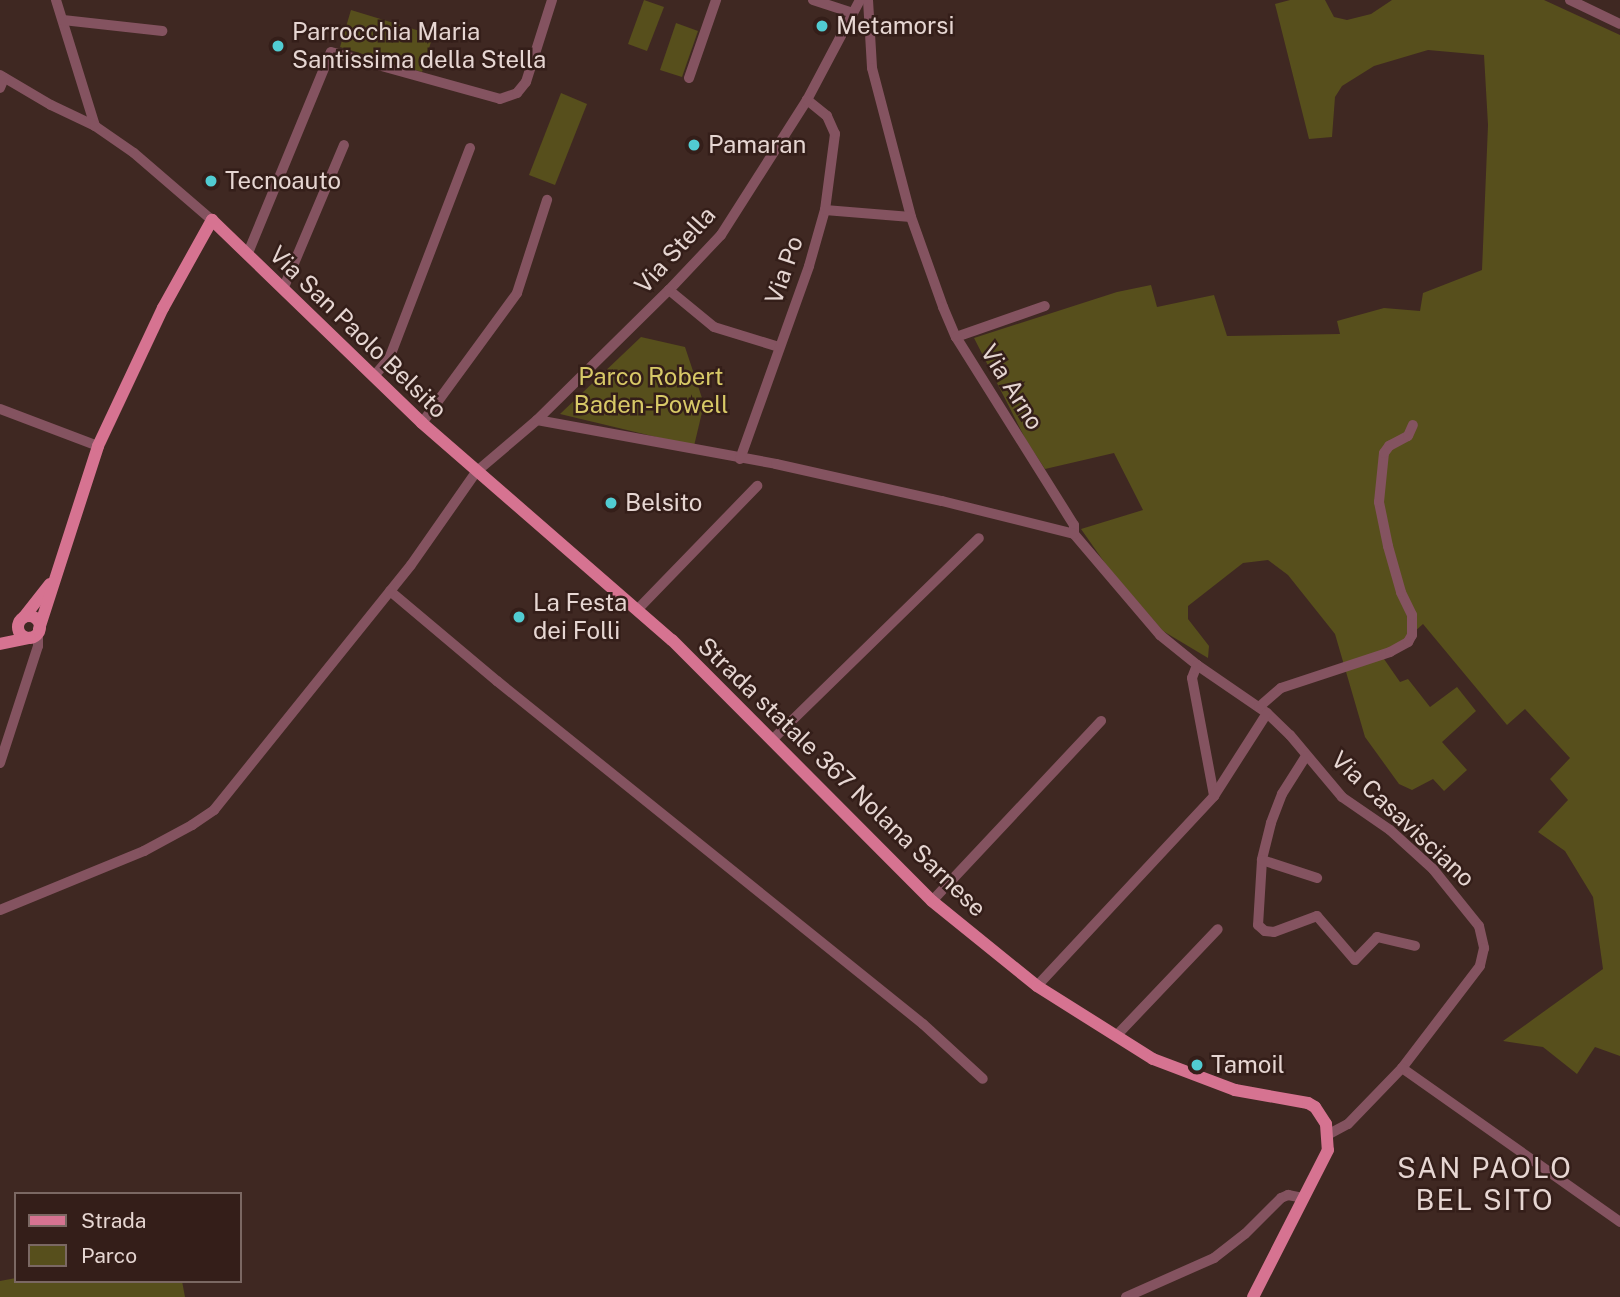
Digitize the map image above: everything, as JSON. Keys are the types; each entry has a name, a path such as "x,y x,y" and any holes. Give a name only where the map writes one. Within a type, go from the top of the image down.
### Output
{"main road":[{"name":"Via San Paolo Belsito","path":"212,220 475,472 672,640"},
{"path":"4,641 36,633 48,610 57,571 98,446 158,318 212,220"},
{"path":"4,641 48,588 57,571"},
{"path":"22,620 35,618 36,633"},
{"path":"22,620 19,633 36,633"},
{"name":"Strada statale 367 Nolana Sarnese","path":"672,640 932,901 1037,986 1153,1059 1234,1090 1308,1103 1322,1114 1329,1134"},
{"path":"1253,1297 1328,1150 1329,1134"}],"street":[{"path":"56,0 95,126"},
{"path":"248,253 331,52 500,99 516,93 526,82 552,0"},
{"path":"689,78 716,0"},
{"path":"813,0 853,13"},
{"name":"Via Stella","path":"0,910 144,851 214,810 390,591 475,472 537,420 670,290 721,235 807,100 860,0"},
{"name":"Via Arno","path":"868,0 870,61 911,217 956,337 1074,525 1074,534 1160,635 1197,665 1263,710"},
{"path":"1570,0 1620,24"},
{"path":"63,20 162,31"},
{"name":"Via San Paolo Belsito","path":"1,80 95,126 134,153 212,220"},
{"name":"Via Po","path":"740,459 825,210 835,134 827,116 807,100"},
{"path":"284,287 344,145"},
{"path":"374,376 389,359 470,148"},
{"path":"422,423 517,293 547,200"},
{"path":"825,210 911,217"},
{"path":"670,290 714,327 779,347"},
{"path":"956,337 1045,306"},
{"path":"0,409 98,446"},
{"path":"537,420 942,501 1074,534"},
{"path":"1037,986 1214,796 1263,710 1281,688 1390,652 1408,642 1412,635 1412,615 1401,592 1388,546 1380,502 1384,453 1389,446 1408,436 1413,425"},
{"path":"637,610 757,486"},
{"path":"772,740 979,538"},
{"path":"390,591 497,681 923,1024 984,1079"},
{"path":"0,763 32,664 36,633"},
{"path":"4,641 26,647 32,664"},
{"path":"1197,665 1192,678 1214,796"},
{"name":"Via Casavisciano","path":"1263,710 1342,797 1390,830 1433,869 1479,926 1484,948 1480,966 1402,1068 1348,1124 1329,1134"},
{"path":"932,901 1101,721"},
{"path":"1306,756 1282,794 1262,860 1256,918 1261,929 1279,931 1317,916 1355,960 1377,937 1415,946"},
{"path":"1262,860 1317,878"},
{"path":"1117,1035 1218,929"},
{"path":"1402,1068 1620,1222"},
{"path":"1126,1297 1214,1258 1245,1234 1281,1198 1296,1195 1303,1198"}],"green space":[{"path":"644,0 664,7 647,51 628,44"},
{"path":"1290,0 1325,0 1334,17 1347,20 1371,14 1392,0 1544,0 1620,35 1620,1056 1595,1047 1577,1074 1543,1047 1503,1041 1603,969 1593,897 1565,851 1538,832 1568,800 1550,779 1570,758 1525,709 1507,725 1423,624 1384,659 1400,682 1408,679 1430,707 1457,687 1476,711 1442,742 1467,770 1444,791 1433,779 1412,790 1399,784 1365,737 1335,634 1288,575 1268,560 1243,563 1188,606 1188,619 1209,646 1208,658 1163,631 1107,566 1081,529 1143,510 1114,453 1045,469 1026,440 974,338 1117,292 1151,285 1157,307 1214,295 1227,336 1340,334 1337,321 1384,308 1420,311 1423,293 1482,270 1488,125 1484,55 1428,50 1374,66 1342,86 1335,97 1332,137 1309,139 1275,4"},
{"path":"351,10 433,35 422,72 340,47"},
{"path":"676,23 698,31 682,77 660,70"},
{"path":"561,93 587,104 555,185 529,175"},
{"name":"Parco Robert Baden-Powell","path":"641,337 685,347 704,404 694,446 560,414"},
{"path":"14,1278 14,1283 182,1283 185,1297 0,1297 0,1281"}],"place":[{"name":"Metamorsi","path":"822,26"},
{"name":"Parrocchia Maria Santissima della Stella","path":"278,46"},
{"name":"Pamaran","path":"694,145"},
{"name":"Tecnoauto","path":"211,181"},
{"name":"Belsito","path":"611,503"},
{"name":"La Festa dei Folli","path":"519,617"},
{"name":"Tamoil","path":"1197,1065"}],"district":[{"name":"SAN PAOLO BEL SITO","path":"1485,1184"}]}
